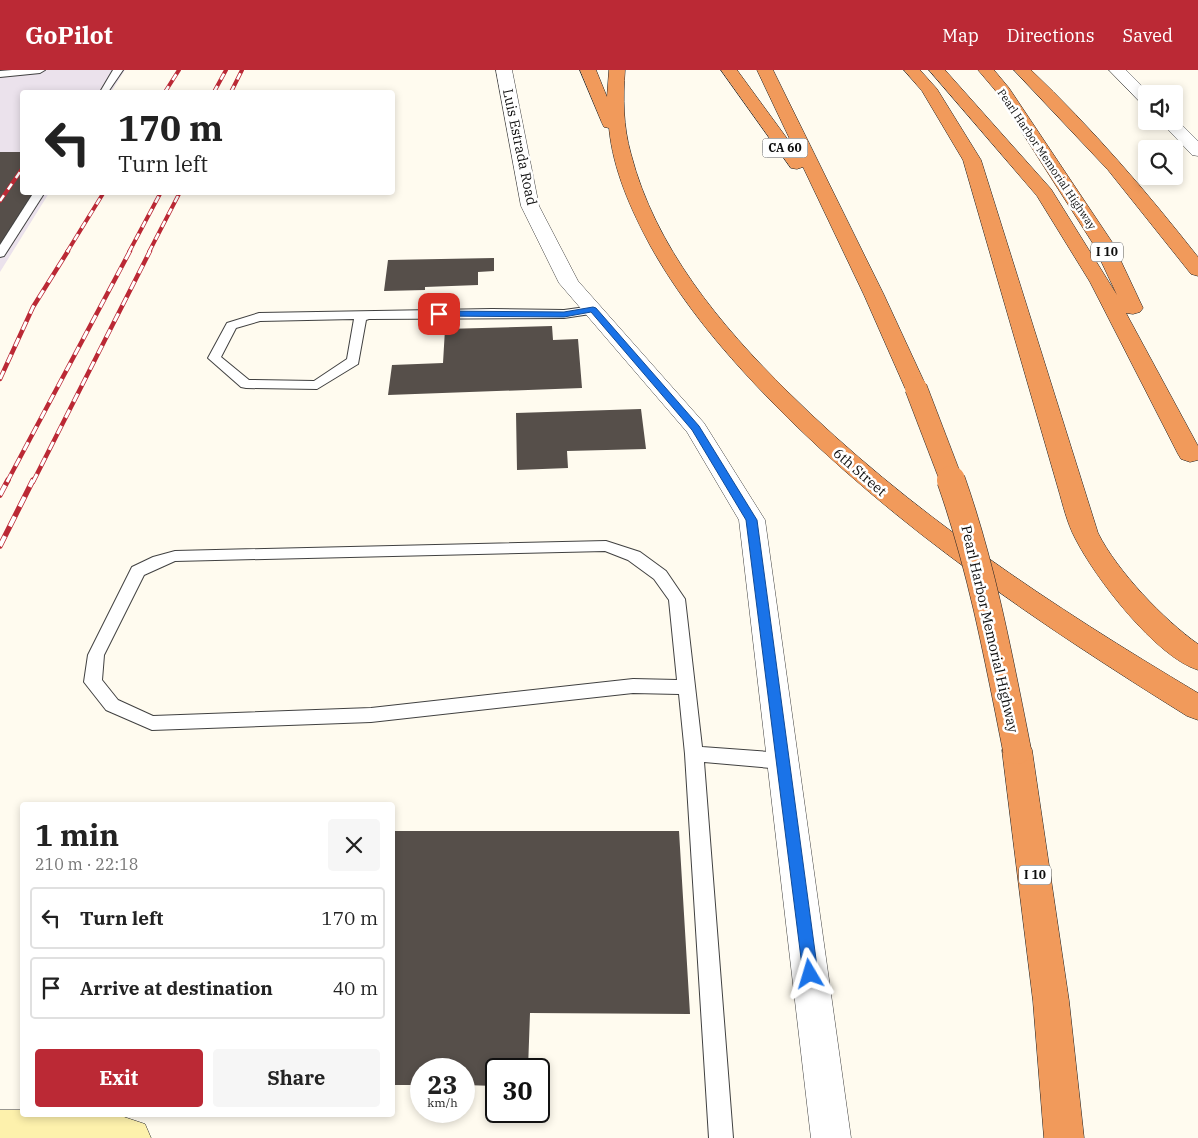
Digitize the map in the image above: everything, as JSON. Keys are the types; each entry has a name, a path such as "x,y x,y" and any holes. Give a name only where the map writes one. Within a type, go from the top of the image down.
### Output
{"highway":[{"path":"588,70 619,145"},
{"path":"617,70 614,103 619,145"},
{"name":"CA 60","path":"730,70 841,226"},
{"name":"Pearl Harbor Memorial Highway","path":"766,70 916,388 947,467 972,545 996,645 1017,750 1051,1001 1064,1138"},
{"path":"912,70 929,90 972,160 1070,488 1087,538 1124,590 1180,648 1198,659"},
{"path":"937,70 1045,193 1100,282 1194,463"},
{"name":"Pearl Harbor Memorial Highway","path":"986,70 1000,88 1102,242 1132,306 1194,463"},
{"path":"1022,70 1109,162 1161,222 1198,270"},
{"name":"6th Street","path":"619,145 629,181 642,210 677,275 712,324 788,405 856,470 955,549 1058,620 1194,706"}],"street":[{"name":"Luis Estrada Road","path":"504,70 530,206 569,282 696,428 752,520 831,1138"},
{"path":"1117,70 1138,91"},
{"path":"1177,130 1198,151"},
{"path":"0,1130 90,1128 131,1138"}],"lane":[{"path":"0,74 40,70"},
{"path":"105,90 118,70"},
{"path":"0,254 38,195"},
{"path":"368,315 360,318 352,361 317,385 246,384 214,358 230,326 259,317 368,315 492,313 564,314 593,310"},
{"path":"686,687 633,686 371,715 152,723 112,705 93,682 96,655 138,571 175,556 606,546 634,556 660,575 677,599 694,754 722,1138"},
{"path":"694,754 783,761"}],"shaded area":[{"path":"0,70 125,70 112,90 20,90 20,195 48,195 0,272"}],"building":[{"path":"0,152 20,152 20,195 34,195 0,247"},
{"path":"494,258 494,271 478,272 478,285 425,287 425,290 384,291 388,260"},
{"path":"552,326 553,340 578,339 582,388 388,395 392,365 443,363 445,329"},
{"path":"641,409 646,449 567,451 568,468 517,470 516,413"},
{"path":"395,831 679,831 690,1014 530,1013 528,1058 485,1058 485,1086 475,1085 475,1058 410,1058 410,1085 395,1085"}],"railway":[{"path":"166,90 179,70"},
{"path":"215,90 226,70"},
{"path":"232,90 242,70"},
{"path":"0,201 20,172"},
{"path":"67,252 102,195"},
{"path":"129,252 159,195"},
{"path":"149,252 178,195"},
{"path":"0,379 33,307 68,251"},
{"path":"7,482 130,251"},
{"path":"33,482 150,251"},
{"path":"0,495 8,480"},
{"path":"0,546 33,480"}],"route":[{"path":"439,314 564,314 593,310 696,428 752,520 810,974"}]}
